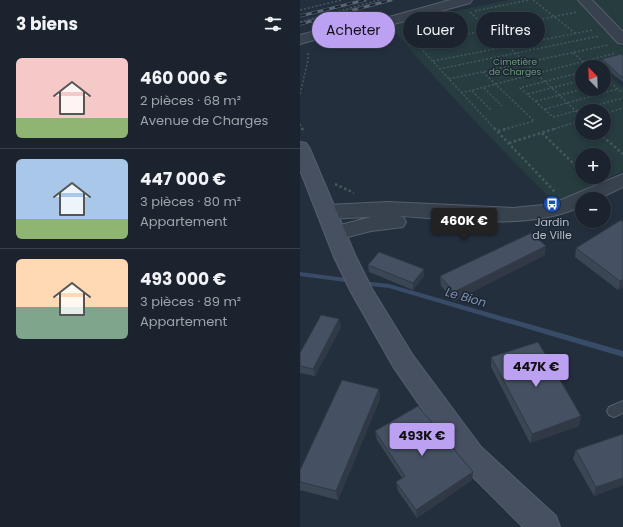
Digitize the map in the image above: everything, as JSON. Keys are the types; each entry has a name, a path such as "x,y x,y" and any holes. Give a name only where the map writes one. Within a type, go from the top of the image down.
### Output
{"main road":[{"path":"303,142 345,257 362,292 403,361 471,456 545,527"}],"street":[{"path":"583,5 617,42"},
{"path":"304,44 330,31 354,31 397,23 467,6"},
{"path":"328,212 367,209 513,215 544,212 568,205 623,180"},
{"path":"611,202 623,196"},
{"path":"336,234 371,224 403,221 502,228 550,225 575,217"}],"path":[{"path":"300,10 342,0"},
{"path":"300,22 379,0"},
{"path":"533,0 576,33"},
{"path":"545,18 583,5"},
{"path":"467,6 476,16"},
{"path":"397,23 403,30"},
{"path":"545,39 597,29"},
{"path":"439,69 602,35"},
{"path":"448,79 573,53 617,42"},
{"path":"300,94 308,60 304,44"},
{"path":"420,48 556,192"},
{"path":"432,62 498,48"},
{"path":"511,48 575,110"},
{"path":"573,53 582,60"},
{"path":"587,60 618,53"},
{"path":"461,93 575,63"},
{"path":"482,72 534,121 498,132"},
{"path":"575,74 520,88 553,117 575,110"},
{"path":"527,94 575,82"},
{"path":"611,84 623,94"},
{"path":"483,87 502,106"},
{"path":"544,109 618,89"},
{"path":"472,90 491,110"},
{"path":"536,102 575,91"},
{"path":"599,104 623,98"},
{"path":"611,112 623,108"},
{"path":"508,143 575,121"},
{"path":"300,124 303,142"},
{"path":"542,132 575,165"},
{"path":"608,140 623,154"},
{"path":"333,183 357,195 367,209"}],"green space":[{"name":"Cimetière de Charges","path":"509,0 578,0 623,48 623,57 611,60 575,60 575,96 611,96 611,78 623,87 623,171 611,177 611,148 575,148 575,184 595,184 578,192 575,192 575,194 555,203 470,116 409,48 468,48 468,12 451,12"},
{"path":"592,0 623,0 623,30"},
{"name":"Cimetière de Charges","path":"403,22 403,41 395,32 395,24"}],"building":[{"path":"621,54 623,56 623,78 611,67 611,60 602,59"},
{"path":"621,220 623,222 623,279 620,281 576,248 608,228 611,228 611,226"},
{"path":"531,233 546,246 454,292 440,276"},
{"path":"379,252 424,269 413,283 368,265"},
{"path":"321,315 339,319 313,369 300,366 300,353"},
{"path":"538,342 581,416 532,434 491,357"},
{"path":"342,380 379,389 336,491 300,482 300,470"},
{"path":"418,406 473,472 416,510 396,482 405,476 375,431"},
{"path":"623,434 623,478 596,487 576,450"}],"waterway":[{"name":"Le Bion","path":"300,274 353,281"},
{"name":"Le Bion","path":"362,283 389,286 623,354"}],"railway":[{"path":"300,16 365,0"},
{"path":"300,24 391,0"}],"place":[{"name":"Jardin de Ville","path":"552,204"}]}
